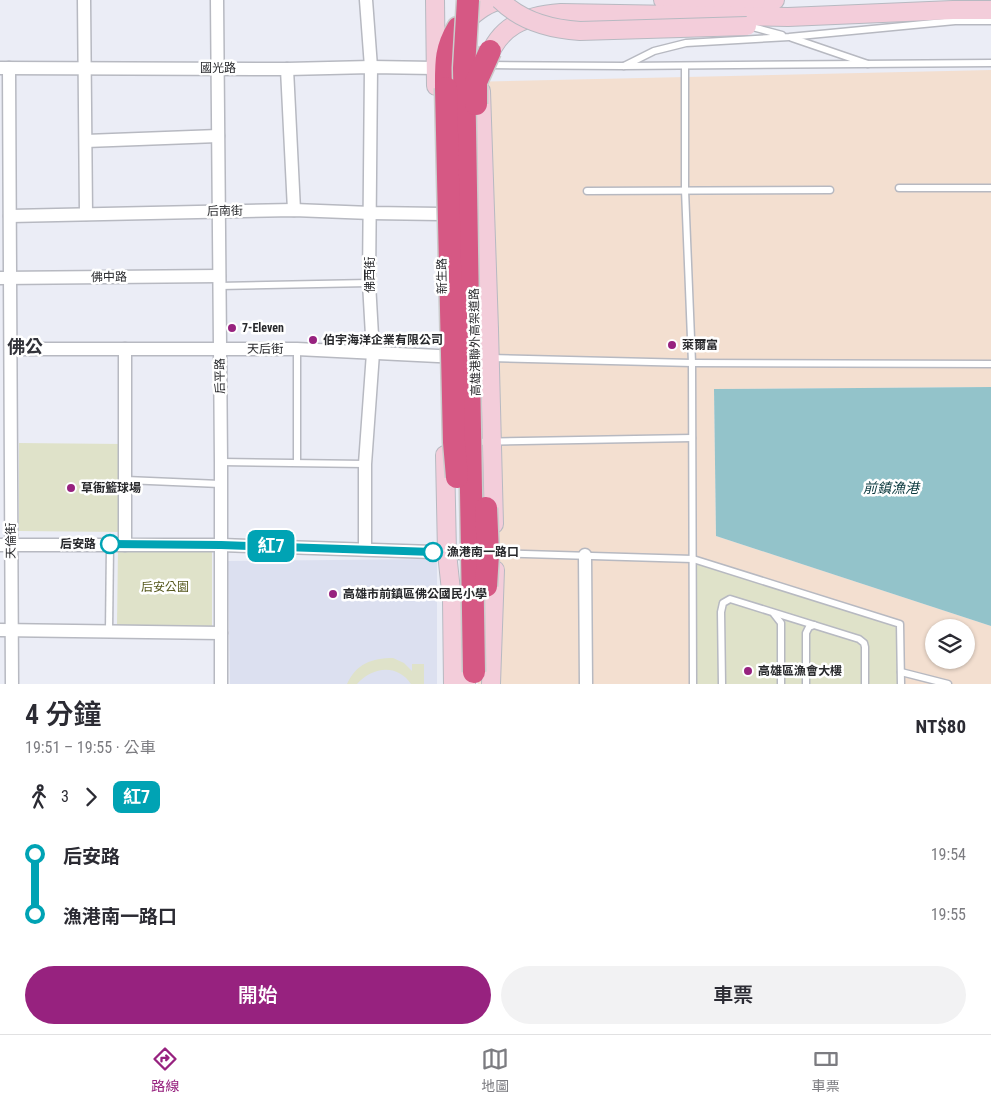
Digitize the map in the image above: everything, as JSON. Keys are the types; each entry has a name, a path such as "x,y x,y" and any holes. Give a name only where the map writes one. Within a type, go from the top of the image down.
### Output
{"highway":[{"name":"高雄港聯外高架道路","path":"468,0 464,68 478,680"},
{"name":"高雄港聯外高架道路","path":"476,0 470,68 478,680"},
{"path":"458,28 448,50 450,80 454,442 478,680"},
{"path":"478,680 488,554 476,87 478,77 487,58"}],"street":[{"path":"84,0 86,214"},
{"name":"后平路","path":"216,0 221,462 221,684"},
{"name":"佛西街","path":"365,549 364,464 373,353 369,283 371,67 366,0"},
{"name":"新生路","path":"435,0 435,68 441,214 467,357 492,442 495,553 478,680"},
{"path":"435,68 441,54 458,28 480,10 501,0 520,15 558,30 747,26 788,18"},
{"path":"663,0 738,2 775,0"},
{"path":"487,58 497,39 506,29 518,22 540,15 561,13 788,18 991,10"},
{"name":"新生路","path":"452,684 452,600 462,442 462,378 467,357 489,329 481,88 487,58"},
{"name":"國光路","path":"5,68 435,68"},
{"name":"天倫街","path":"5,68 5,158 10,216 5,278 10,349 5,390 6,630 12,684"},
{"path":"287,69 294,210"},
{"name":"新生路","path":"447,684 467,357 450,80"},
{"path":"86,141 218,136"},
{"name":"后南街","path":"10,216 294,210 441,214"},
{"name":"佛中路","path":"5,278 219,281"},
{"name":"天后街","path":"10,349 297,349 467,357"},
{"path":"125,349 125,545"},
{"path":"6,545 221,545 455,553"},
{"name":"新生路","path":"455,553 478,680"},
{"path":"586,555 586,684"},
{"path":"6,630 221,633"}],"lane":[{"path":"623,66 654,51 686,43 789,37 955,21 991,21"},
{"path":"747,26 789,37 873,66"},
{"path":"487,58 623,66 991,64"},
{"path":"685,66 685,190 692,363 693,684"},
{"path":"899,188 991,188"},
{"path":"587,191 830,190"},
{"path":"219,281 369,283"},
{"path":"297,349 297,462"},
{"path":"467,357 692,363 991,364"},
{"path":"462,442 692,438"},
{"path":"221,462 364,464"},
{"path":"126,480 220,484"},
{"path":"109,631 110,544"},
{"path":"455,553 693,559 900,624 901,684"},
{"path":"722,684 721,612 723,604 730,599 859,639 864,643 866,651 865,684"},
{"path":"774,613 781,623 781,684"},
{"path":"806,684 806,633 809,627 814,625"},
{"path":"901,672 948,684"}],"shaded area":[{"path":"991,70 991,387 714,389 716,536 970,619 925,619 925,669 975,669 975,621 991,626 991,684 478,684 467,82"},
{"name":"高雄市前鎮區佛公國民小學","path":"437,559 437,684 230,684 228,561"}],"green space":[{"name":"草衙籃球場","path":"19,443 123,444 124,532 19,531"},
{"name":"后安公園","path":"118,548 212,549 212,626 117,625"},
{"path":"693,559 900,624 901,684 693,684"},
{"path":"393,658 404,663 412,671 412,664 424,664 424,684 411,684 399,673 392,670 384,670 370,674 357,684 347,684 360,667 378,659"}],"water":[{"name":"前鎮漁港","path":"991,387 991,626 975,621 975,619 970,619 716,536 714,389"}],"bus line":[{"name":"紅7","path":"110,544 221,545 433,552"}],"place":[{"name":"7-Eleven","path":"232,328"},
{"name":"伯宇海洋企業有限公司","path":"313,340"},
{"name":"萊爾富","path":"672,345"},
{"name":"草衙籃球場","path":"71,488"},
{"name":"后安路","path":"110,544"},
{"name":"漁港南一路口","path":"433,552"},
{"name":"高雄市前鎮區佛公國民小學","path":"333,594"},
{"name":"高雄區漁會大樓","path":"748,671"}],"district":[{"name":"佛公","path":"25,346"}]}
